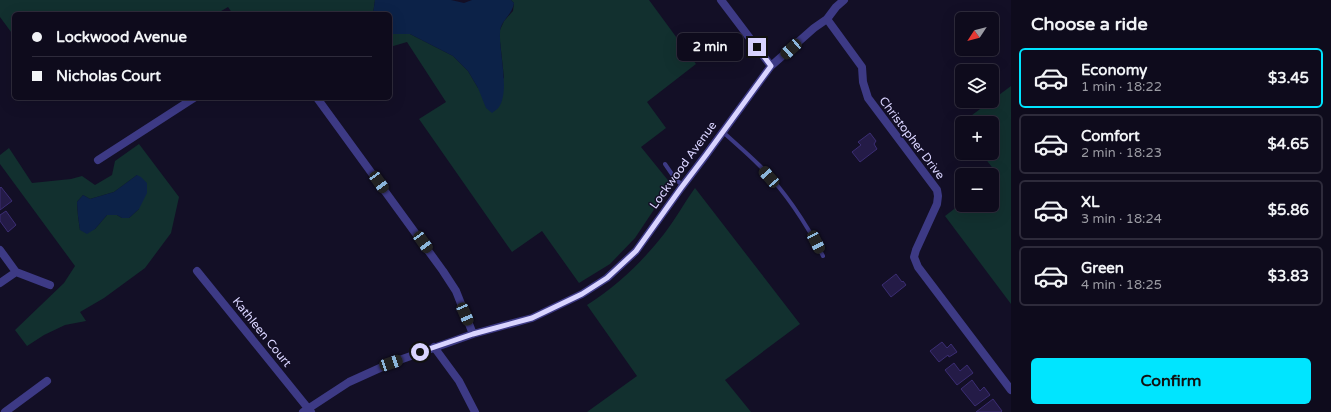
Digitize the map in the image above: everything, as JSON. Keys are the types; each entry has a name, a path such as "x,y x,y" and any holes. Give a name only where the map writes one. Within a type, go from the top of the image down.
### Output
{"street":[{"path":"721,0 771,66"},
{"name":"Lockwood Avenue","path":"307,411 349,382 391,363 473,334 532,318 582,294 607,278 636,251 771,66 814,28 827,19 836,6 844,0"},
{"name":"Christopher Drive","path":"827,19 861,63 863,70 863,82 868,98 937,190 937,204 914,257 918,267 1011,390"},
{"path":"98,160 191,100"},
{"path":"318,100 443,271 456,291 473,334"},
{"path":"0,250 16,272 50,285"},
{"name":"Kathleen Court","path":"197,271 307,411"},
{"path":"0,283 16,272"},
{"path":"434,348 459,380 475,412"},
{"path":"10,411 47,381"}],"lane":[{"path":"722,132 759,165 790,200 809,229 823,256"},
{"path":"665,164 676,180 683,185"}],"green space":[{"path":"0,0 375,0 373,12 232,12 228,7 219,12 12,12 12,33 0,17"},
{"path":"511,0 649,0 696,64 647,102 666,128 641,147 671,184 635,238 610,264 579,283 542,231 512,252 419,119 446,102 407,42 392,46 392,34 410,34 453,56 468,71 478,88 504,78 499,32 504,21 513,11 514,3"},
{"path":"1011,86 1011,304 945,216 955,208 955,212 999,212 999,168 993,168 986,160 999,160 999,116 971,116 981,108 999,108 999,95"},
{"path":"139,144 179,197 171,233 145,268 104,298 80,312 86,321 65,325 44,335 27,346 15,330 64,283 75,266 0,164 0,155 9,148 32,183 71,179 82,176 95,185 112,175 115,161","holes":["137,175 139,209 129,218 122,218 117,215 107,215 95,229 80,230 77,202 83,195 90,199 114,192"]},
{"path":"695,188 800,324 725,380 751,412 587,412 637,376 587,305 619,282 647,254 668,229"}],"water":[{"path":"375,0 451,0 464,3 472,0 511,0 514,3 513,7 502,25 500,33 504,91 498,108 492,113 486,108 478,88 468,71 453,56 410,34 392,34 392,12 373,12"},
{"path":"137,175 147,183 147,193 139,209 129,218 122,218 117,215 107,215 95,229 87,234 80,230 77,202 83,195 90,199 114,192"}],"building":[{"path":"870,133 876,141 874,144 877,149 860,162 852,152 861,145 858,142"},
{"path":"1,187 12,201 0,210 0,188"},
{"path":"6,211 16,225 8,232 0,221 0,215"},
{"path":"896,274 906,285 891,297 882,285"},
{"path":"942,342 947,348 951,344 957,352 949,357 948,355 939,362 930,351"},
{"path":"954,363 960,371 967,365 973,373 957,385 945,370"},
{"path":"972,380 980,391 984,387 990,395 975,406 961,389"},
{"path":"993,399 1002,411 1001,412 976,412"}],"route":[{"path":"420,352 473,334 532,318 582,294 607,278 617,269 636,251 771,66 757,47"}]}
